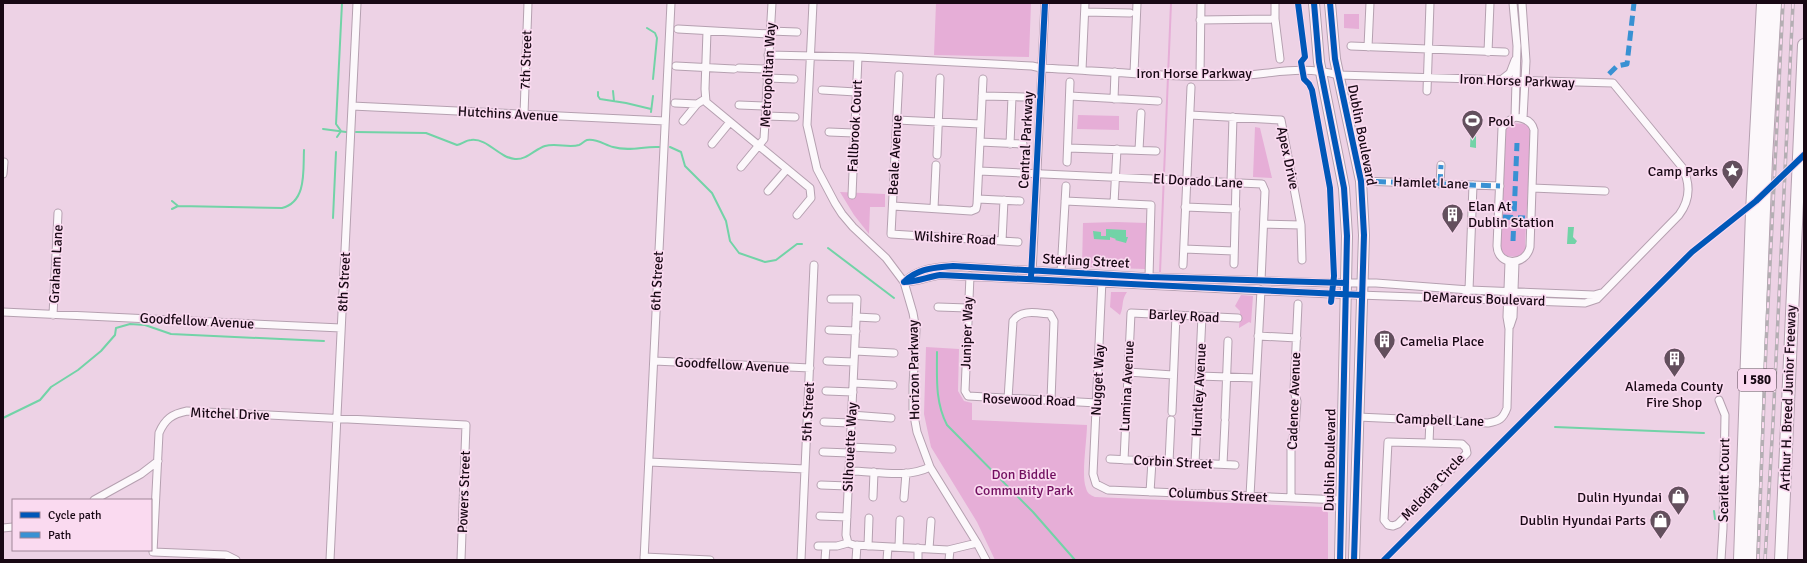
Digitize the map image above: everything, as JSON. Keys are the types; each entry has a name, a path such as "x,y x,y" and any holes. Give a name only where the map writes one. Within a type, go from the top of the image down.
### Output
{"highway":[{"name":"I 580","path":"1740,560 1752,212 1763,3"},
{"name":"I 580","path":"1750,560 1764,200 1775,3"},
{"name":"Arthur H. Breed Junior Freeway","path":"1781,560 1804,45"},
{"path":"1735,560 1740,544"}],"main road":[{"name":"Dublin Boulevard","path":"1314,3 1321,70 1344,188 1347,236 1340,560"},
{"name":"Dublin Boulevard","path":"1330,3 1335,59 1361,181 1364,235 1354,560"}],"street":[{"name":"8th Street","path":"330,560 357,3"},
{"name":"6th Street","path":"644,559 671,3"},
{"name":"Metropolitan Way","path":"741,167 764,139 772,3"},
{"name":"Horizon Parkway","path":"813,3 807,125 817,168 842,214 853,227 886,258 904,282 913,313 916,330 913,385 914,418 917,432 930,467 986,560"},
{"name":"Central Parkway","path":"1031,279 1045,3"},
{"path":"1082,70 1085,3"},
{"path":"1134,73 1138,3"},
{"path":"1200,75 1201,3"},
{"path":"1275,3 1275,19 1280,59"},
{"path":"1368,47 1370,3"},
{"path":"1427,91 1430,3"},
{"path":"1488,52 1490,3"},
{"path":"1513,3 1516,30 1517,81 1515,118"},
{"path":"1522,3 1525,36 1523,118"},
{"name":"7th Street","path":"524,114 528,4"},
{"path":"1085,12 1130,13"},
{"path":"1200,20 1275,19"},
{"path":"678,29 707,31 797,32"},
{"path":"1501,80 1510,73 1515,59 1516,30"},
{"path":"707,31 706,102 806,184 811,192 811,198 797,215"},
{"path":"1351,46 1505,52"},
{"name":"Iron Horse Parkway","path":"768,55 858,57 1134,73 1236,76 1293,70 1321,70 1338,75 1613,83 1682,167 1686,175 1689,189"},
{"name":"Fallbrook Court","path":"852,195 858,57"},
{"path":"676,66 767,69"},
{"path":"1114,99 1115,72"},
{"name":"Beale Avenue","path":"891,234 899,75"},
{"path":"767,78 794,79"},
{"path":"937,155 940,78"},
{"path":"893,206 971,211 976,209 978,199 983,79"},
{"path":"1067,162 1070,82"},
{"path":"1183,265 1191,87"},
{"path":"822,90 856,92"},
{"path":"982,96 1024,97"},
{"path":"1070,96 1158,101"},
{"path":"1010,144 1012,97"},
{"path":"683,121 697,104 705,99"},
{"path":"675,103 697,104"},
{"path":"739,105 766,106"},
{"name":"Hutchins Avenue","path":"352,106 665,121"},
{"path":"1139,150 1141,113"},
{"name":"Apex Drive","path":"1190,115 1281,120 1301,224 1302,260"},
{"path":"766,116 795,117"},
{"path":"1233,117 1233,182 1236,209 1234,264"},
{"path":"1515,118 1523,118 1532,124 1534,130 1529,250 1525,257 1512,262 1500,256 1497,250 1502,128 1507,122 1515,118"},
{"path":"897,120 980,124"},
{"path":"712,144 730,122"},
{"path":"829,132 854,133"},
{"path":"980,142 1023,144"},
{"path":"1068,148 1156,151"},
{"path":"1114,203 1117,149"},
{"path":"3,174 4,162"},
{"path":"934,208 936,165"},
{"path":"1440,184 1441,165"},
{"path":"768,191 786,169"},
{"name":"El Dorado Lane","path":"979,171 1262,184 1266,191 1261,281"},
{"name":"Hamlet Lane","path":"1361,181 1500,186"},
{"path":"1462,298 1469,290 1473,185"},
{"path":"1061,272 1066,186"},
{"path":"1532,188 1605,191"},
{"name":"DeMarcus Boulevard","path":"1362,295 1585,303 1597,299 1601,293 1679,215 1686,204 1689,189"},
{"path":"978,199 1020,201"},
{"path":"1002,241 1004,200"},
{"path":"1065,201 1151,205 1149,276"},
{"path":"1185,207 1236,209"},
{"name":"Graham Lane","path":"53,315 58,213"},
{"path":"1264,224 1301,224"},
{"name":"Wilshire Road","path":"891,234 1018,242"},
{"path":"1184,249 1234,251"},
{"name":"Campbell Lane","path":"1358,417 1430,419 1488,423 1499,421 1507,408 1509,329 1507,317 1511,301 1512,262"},
{"name":"5th Street","path":"801,560 814,265"},
{"name":"Sterling Street","path":"904,282 912,274 928,268 953,266 1261,281 1363,283"},
{"name":"Nugget Way","path":"1096,484 1093,474 1102,274"},
{"name":"Sterling Street","path":"904,282 914,282 929,276 940,275 1362,295"},
{"name":"Juniper Way","path":"965,391 970,276"},
{"name":"DeMarcus Boulevard","path":"1363,283 1469,290 1594,295 1601,293"},
{"path":"1250,496 1261,290"},
{"name":"Silhouette Way","path":"831,299 857,300 846,539 848,543"},
{"name":"Cadence Avenue","path":"1292,498 1291,444 1295,430 1297,401 1294,391 1298,304"},
{"path":"938,307 968,308"},
{"name":"Goodfellow Avenue","path":"3,312 341,328"},
{"path":"1008,399 1013,321 1022,313 1050,314 1054,321 1051,400"},
{"name":"Barley Road","path":"1131,313 1238,318"},
{"name":"Lumina Avenue","path":"1124,460 1131,313"},
{"path":"1169,462 1176,315"},
{"name":"Huntley Avenue","path":"1195,463 1202,316"},
{"path":"856,317 876,318"},
{"path":"829,330 856,331"},
{"path":"1258,336 1297,338"},
{"path":"1222,464 1228,341"},
{"path":"855,351 894,353"},
{"name":"Goodfellow Avenue","path":"654,361 810,368"},
{"path":"827,361 854,362"},
{"path":"1128,372 1173,375"},
{"path":"1200,376 1256,378"},
{"path":"853,383 893,385"},
{"path":"826,391 853,392"},
{"name":"Rosewood Road","path":"965,391 968,396 974,398 1097,403"},
{"name":"Scarlett Court","path":"1719,400 1725,415 1721,560"},
{"name":"Mitchel Drive","path":"236,560 226,555 153,552 159,433 162,426 172,415 187,411 466,425"},
{"path":"852,416 891,418"},
{"path":"1429,443 1430,419"},
{"path":"824,422 851,423"},
{"name":"Powers Street","path":"461,560 466,425"},
{"name":"Melodia Circle","path":"1388,442 1429,443 1462,444 1466,448 1467,453 1398,524 1394,526 1388,525 1384,520 1388,442"},
{"path":"823,452 892,449"},
{"name":"Corbin Street","path":"1110,459 1236,465"},
{"path":"96,499 141,474 158,461"},
{"path":"1150,492 1152,461"},
{"path":"649,462 806,469"},
{"path":"849,471 915,473 930,467"},
{"path":"873,497 874,472"},
{"path":"904,498 906,473"},
{"name":"Columbus Street","path":"1096,484 1108,490 1341,500"},
{"path":"821,485 848,486"},
{"path":"820,516 847,517"},
{"path":"868,546 869,518"},
{"path":"899,547 900,520"},
{"path":"929,549 931,521"},
{"path":"818,546 840,546 848,543 868,546 950,550 977,543"},
{"path":"856,560 857,545"},
{"path":"825,560 826,546"},
{"path":"887,560 888,547"},
{"path":"918,548 918,560"},
{"path":"949,560 950,550"},
{"path":"644,559 710,560"}],"green space":[{"path":"936,3 1031,3 1029,57 934,55"},
{"path":"1170,3 1172,3 1161,272 1159,272"},
{"path":"1344,14 1359,14 1359,29 1344,28"},
{"path":"1078,115 1119,116 1119,130 1077,129"},
{"path":"1511,123 1526,124 1531,129 1525,244 1527,250 1519,257 1506,256 1500,251 1505,135 1506,127"},
{"path":"1255,127 1260,128 1272,178 1253,177"},
{"path":"840,192 885,194 885,207 870,207 869,234 854,215"},
{"path":"1083,223 1147,223 1145,269 1082,267"},
{"path":"1111,292 1127,292 1120,315 1110,307"},
{"path":"1241,295 1253,296 1251,323 1249,322 1239,328 1240,311 1235,306"},
{"name":"Don Biddle Community Park","path":"926,347 959,349 958,391 964,401 972,403 972,420 1087,425 1084,475 1086,490 1095,497 1322,507 1326,509 1328,513 1328,560 995,560 977,522 931,447 924,414"}],"shaded area":[{"name":"Pool","path":"1471,129 1476,129 1476,148 1470,147"},
{"path":"1568,227 1574,227 1573,237 1577,241 1575,244 1567,244"},
{"path":"1106,229 1126,230 1126,237 1128,237 1126,243 1110,237 1110,240 1094,239 1093,231 1101,232 1101,236 1106,236"}],"waterway":[{"path":"341,131 336,124 342,3"},
{"path":"647,28 655,33 657,38 653,79"},
{"path":"613,91 614,101"},
{"path":"598,92 600,99 651,109"},
{"path":"651,112 653,96"},
{"path":"323,129 346,132"},
{"path":"337,137 341,131"},
{"path":"356,132 426,133 457,145 469,140 477,140 509,158 515,159 523,158 541,147 554,145 575,146 580,145 587,140 597,141 619,148 631,149 659,147"},
{"path":"670,147 681,152 685,166 712,193 726,221 730,241 739,253 765,262 776,260 797,244 802,244"},
{"path":"172,201 178,206 282,208 290,205 300,192 303,176 304,150"},
{"path":"333,218 336,152"},
{"path":"172,209 178,206"},
{"path":"828,248 894,298"},
{"path":"3,418 40,400 51,387 78,370 101,351 115,335 116,328 130,324 145,325 171,334 324,341"},
{"path":"937,352 937,380 940,408 947,425 1033,512 1075,560"},
{"path":"1555,427 1704,433"},
{"path":"1714,511 1715,519"}],"railway":[{"path":"1758,560 1766,345 1783,3"},
{"path":"1765,560 1793,3"}],"marked path":[{"path":"1609,74 1617,66 1627,64 1634,3"},
{"path":"1513,241 1517,143"},
{"path":"1440,184 1441,165"},
{"path":"1361,181 1500,186"},
{"path":"1503,217 1525,218"}],"cycle path":[{"path":"1031,277 1045,3"},
{"path":"1298,3 1305,57 1301,62 1304,79 1312,90 1330,188 1334,276 1331,302"},
{"path":"1314,3 1319,62 1344,188 1347,236 1340,560"},
{"path":"1330,3 1335,59 1361,181 1364,235 1354,560"},
{"path":"1384,560 1692,252 1756,201 1804,155"},
{"path":"904,282 909,277 921,271 953,266 1149,277 1346,283"},
{"path":"904,282 940,275 1362,295"}],"place":[{"name":"Pool","path":"1473,140"},
{"name":"Camp Parks","path":"1733,190"},
{"name":"Elan At Dublin Station","path":"1452,234"},
{"name":"Camelia Place","path":"1384,360"},
{"name":"Alameda County Fire Shop","path":"1674,378"},
{"name":"Dulin Hyundai","path":"1678,516"},
{"name":"Dublin Hyundai Parts","path":"1661,540"}]}
